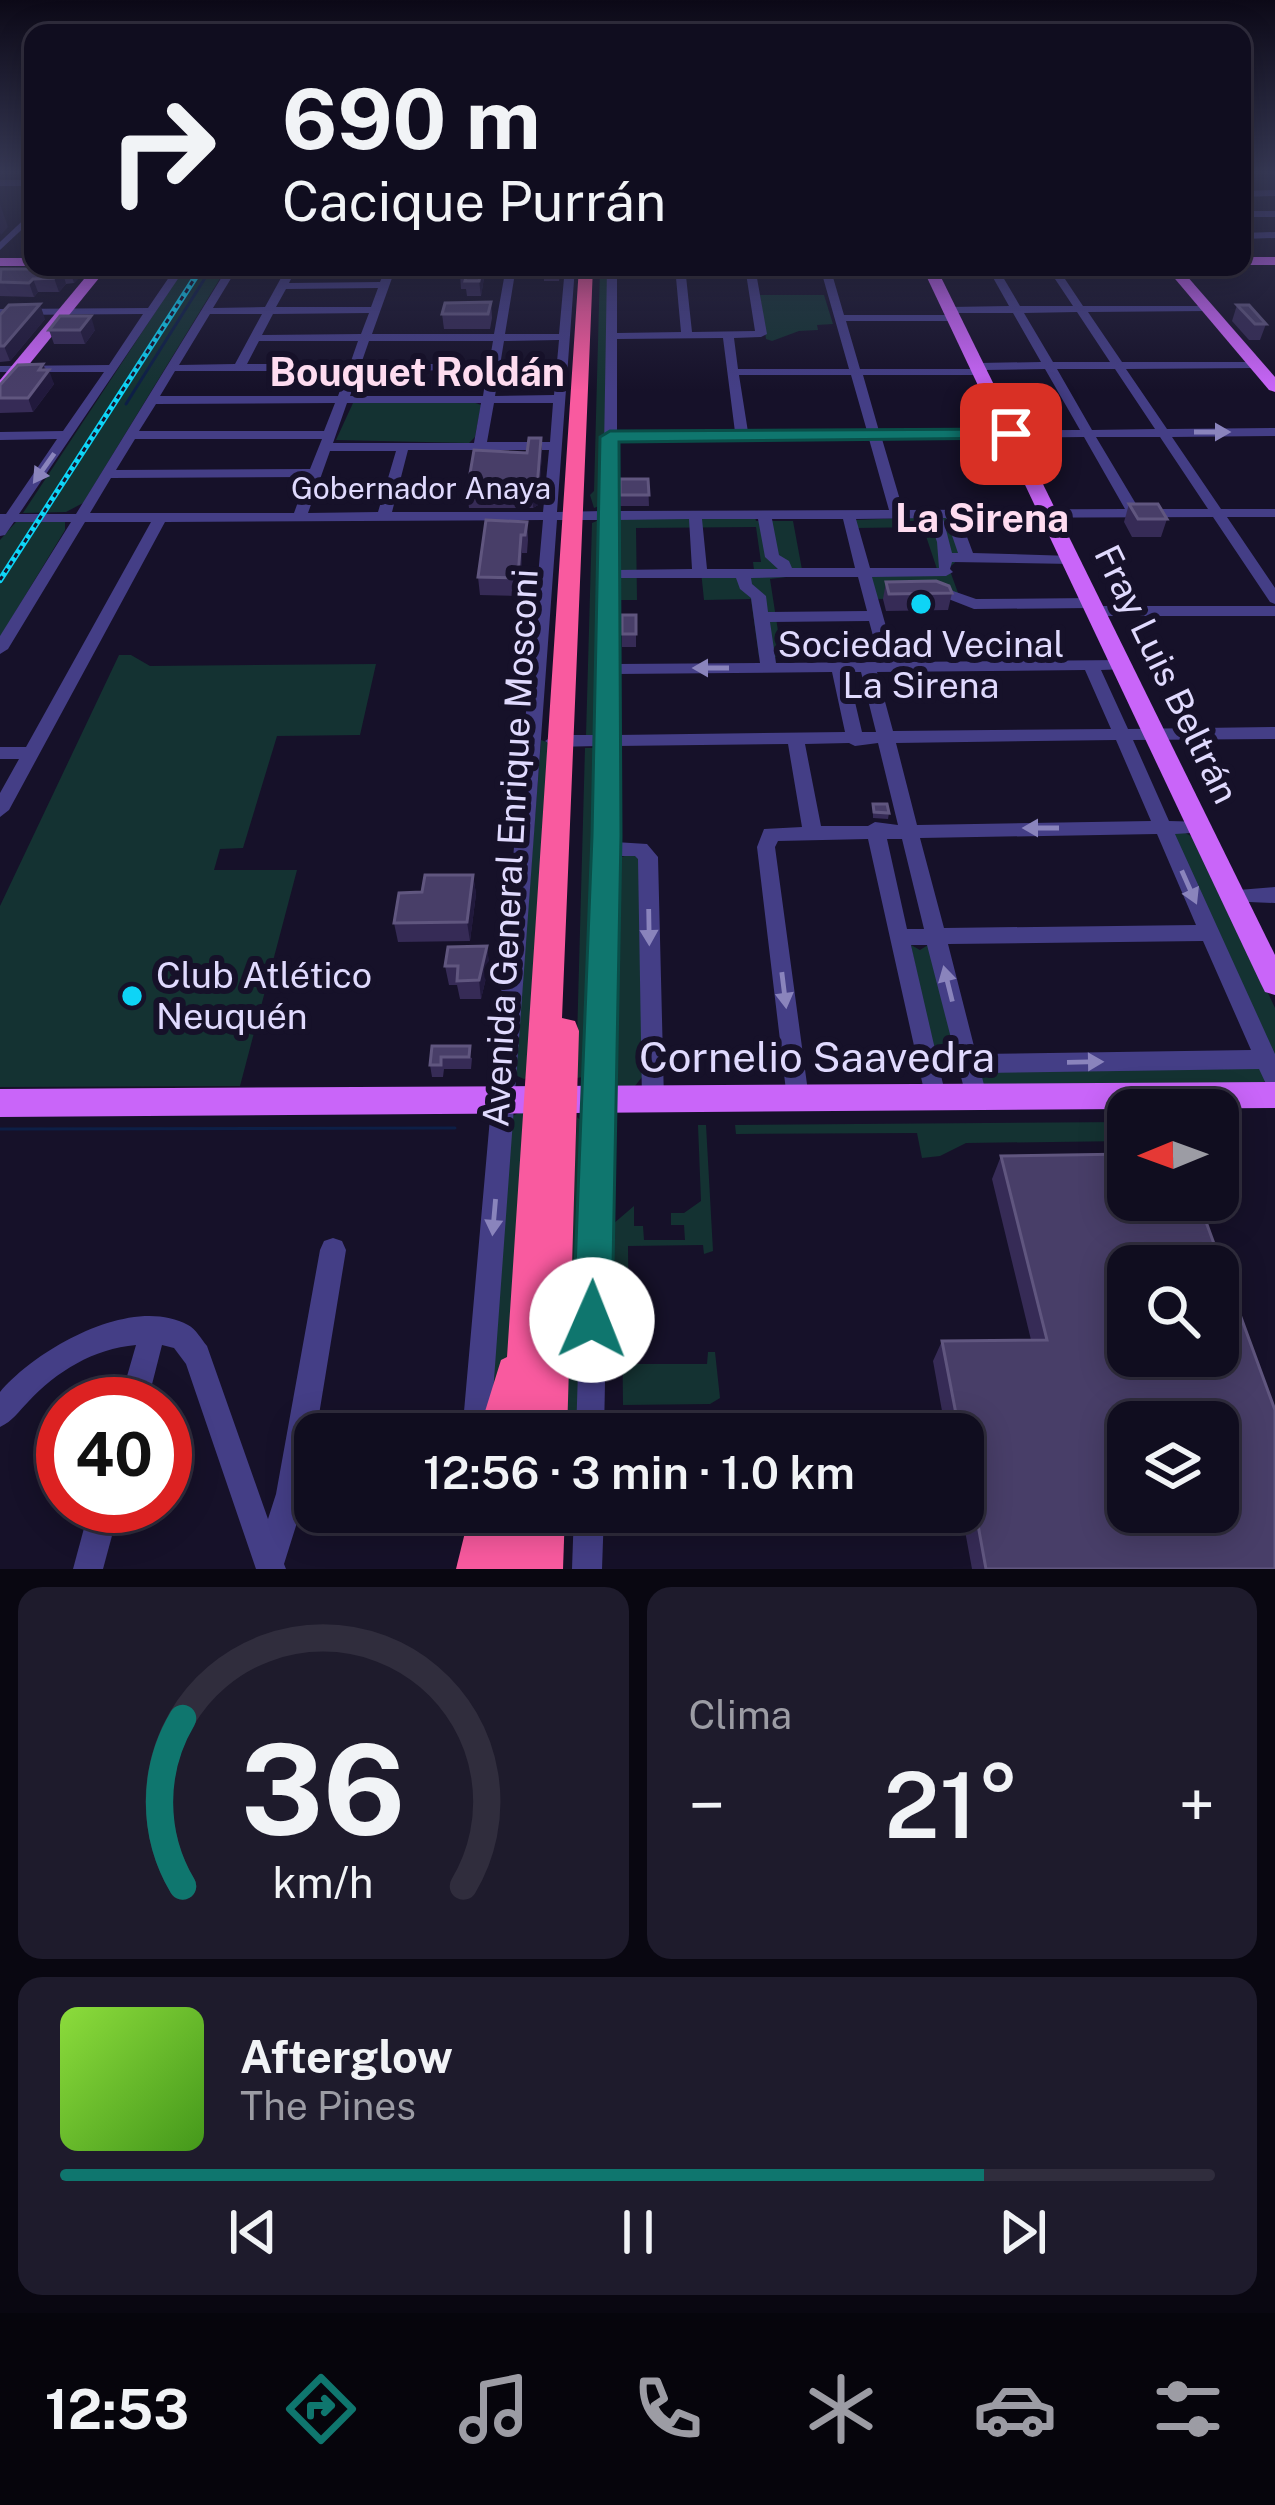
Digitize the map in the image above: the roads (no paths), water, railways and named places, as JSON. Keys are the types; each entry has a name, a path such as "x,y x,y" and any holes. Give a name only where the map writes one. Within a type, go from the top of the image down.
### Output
{"highway":[{"name":"Avenida General Enrique Mosconi","path":"546,1413 550,1100 568,742 589,514 591,276"},
{"name":"Avenida General Enrique Mosconi","path":"524,1413 550,1100"},
{"path":"505,1413 529,1318"},
{"path":"479,1569 487,1533"},
{"path":"515,1569 517,1533"},
{"path":"540,1569 542,1533"}],"main road":[{"path":"0,390 9,369 93,276"},
{"name":"Fray Luis Beltrán","path":"933,276 1275,984"},
{"path":"1180,276 1275,387"},
{"name":"Cornelio Saavedra","path":"0,1103 1275,1095"}],"street":[{"path":"3,522 175,276"},
{"path":"0,649 227,276"},
{"path":"239,368 287,276"},
{"path":"300,515 388,276"},
{"path":"480,446 510,276"},
{"path":"569,276 532,727 550,1100 587,1413"},
{"path":"481,1413 606,849 609,574 589,514 610,437 612,276"},
{"path":"681,276 687,336"},
{"path":"611,336 761,334 751,276"},
{"path":"828,276 897,513"},
{"path":"997,276 1134,513"},
{"path":"1058,276 1275,599"},
{"path":"282,286 384,286"},
{"path":"840,318 1016,309 1208,308"},
{"path":"206,311 375,310"},
{"path":"0,312 151,311"},
{"path":"728,335 742,435"},
{"path":"255,338 564,337"},
{"path":"734,373 1256,365"},
{"path":"171,368 494,367"},
{"path":"9,369 112,368"},
{"path":"151,400 559,399"},
{"path":"610,437 1275,432"},
{"path":"130,435 403,447 555,446"},
{"path":"0,436 67,436"},
{"path":"384,515 403,447"},
{"path":"106,474 316,473"},
{"path":"764,513 772,557 785,568"},
{"path":"848,513 876,616 886,739 976,1097"},
{"path":"942,513 967,557"},
{"path":"942,513 948,593"},
{"name":"Gobernador Anaya","path":"3,522 80,516 1275,513"},
{"path":"695,514 700,574"},
{"path":"0,810 161,516"},
{"path":"609,574 700,574 744,580 785,568 864,572 945,557 1072,560"},
{"path":"744,580 758,596 769,668"},
{"path":"929,587 974,604 1275,611"},
{"path":"762,617 876,616"},
{"name":"Fray Luis Beltrán","path":"1090,665 1271,1069"},
{"path":"608,669 1123,665"},
{"path":"839,667 855,740"},
{"path":"607,717 617,735 640,742"},
{"path":"532,727 544,739 568,742 1275,733"},
{"path":"796,740 812,830"},
{"path":"0,753 31,753"},
{"path":"798,1099 766,847 771,834 1200,826"},
{"path":"875,830 935,1097"},
{"path":"606,849 643,849 648,857 652,1100"},
{"path":"1233,896 1275,896"},
{"path":"898,937 1210,933"},
{"name":"Cornelio Saavedra","path":"968,1064 1271,1069"},
{"path":"270,1567 291,1494 333,1250"},
{"path":"0,1413 33,1377 107,1334 153,1330 182,1336 194,1346 270,1567"},
{"path":"140,1377 153,1330"},
{"path":"88,1569 98,1533"},
{"path":"465,1569 468,1533"},
{"path":"587,1569 588,1533"}],"waterway":[{"path":"126,404 206,276"},
{"path":"0,1129 455,1128"}],"railway":[{"path":"0,580 196,276"}],"place":[{"name":"Sociedad Vecinal La Sirena","path":"921,604"},
{"name":"Club Atlético Neuquén","path":"132,996"}],"district":[{"name":"Bouquet Roldán","path":"417,372"},
{"name":"La Sirena","path":"982,518"}]}
